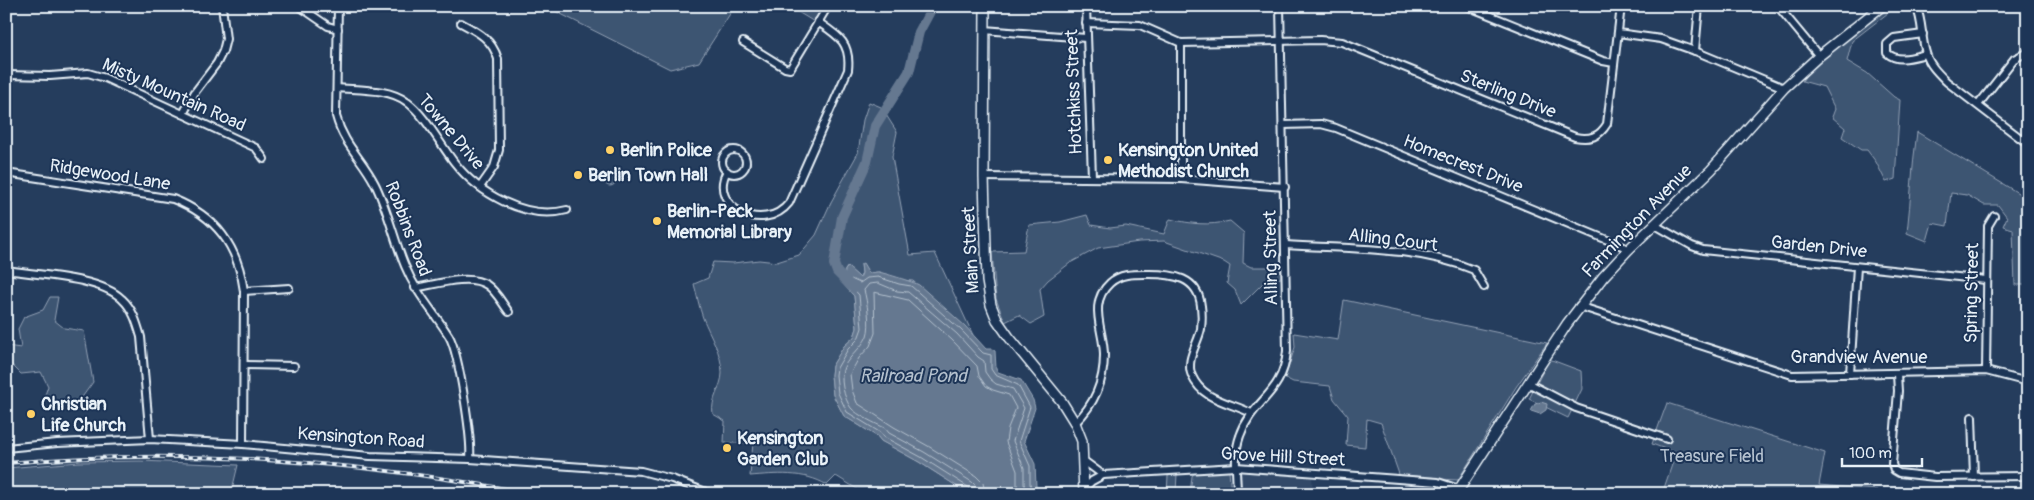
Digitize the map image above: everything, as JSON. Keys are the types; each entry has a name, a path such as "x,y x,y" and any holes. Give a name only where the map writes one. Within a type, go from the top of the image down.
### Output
{"main road":[{"name":"Main Street","path":"985,6 984,177 987,281 991,305 997,320 1009,337 1062,402 1075,423 1082,441 1084,491"},
{"name":"Farmington Avenue","path":"1458,491 1579,306 1628,250 1711,170 1784,88 1819,56 1882,6"}],"street":[{"path":"183,114 195,92 217,63 223,51 226,39 222,6"},
{"path":"299,6 328,26 338,30"},
{"name":"Robbins Road","path":"338,6 336,116 340,131 348,146 367,169 376,186 404,266 414,288 450,338 457,356 470,459"},
{"path":"743,42 785,68 790,69 828,6"},
{"name":"Hotchkiss Street","path":"1086,6 1092,177"},
{"name":"Alling Street","path":"1237,494 1237,447 1240,435 1251,413 1277,385 1287,359 1280,6"},
{"path":"1467,6 1603,61 1614,63"},
{"name":"Sterling Drive","path":"1180,44 1320,40 1342,42 1575,137 1585,139 1594,138 1602,132 1607,124 1621,6"},
{"path":"1695,51 1699,6"},
{"path":"1916,6 1921,17 1926,54 1935,71 2028,144"},
{"path":"1781,10 1819,56"},
{"path":"727,171 724,180 724,192 731,204 741,213 753,217 767,217 780,212 789,203 848,70 848,57 845,45 835,33 818,22"},
{"path":"461,23 490,41 496,50 500,69 498,160 480,187"},
{"path":"1086,23 1140,25 1180,44 1181,179"},
{"path":"984,30 1086,38"},
{"path":"1618,33 1662,39 1784,88"},
{"path":"1923,34 1894,38 1887,44 1887,53 1893,58 1902,59 1926,54"},
{"path":"1978,105 2014,59 2028,52"},
{"name":"Misty Mountain Road","path":"6,75 50,76 88,73 105,78 256,148 264,159"},
{"name":"Towne Drive","path":"337,88 382,92 396,95 407,102 417,111 459,168 480,187 505,202 544,212 567,210"},
{"name":"Homecrest Drive","path":"1283,125 1321,124 1336,128 1628,250"},
{"name":"Ridgewood Lane","path":"6,173 173,199 188,205 216,226 228,241 242,273 244,291 243,444"},
{"path":"984,177 1181,179 1285,187"},
{"name":"Spring Street","path":"1986,371 1988,226 1994,216"},
{"name":"Garden Drive","path":"1655,225 1692,246 1703,250 1986,280"},
{"name":"Alling Court","path":"1286,245 1401,252 1435,258 1474,270 1484,287"},
{"path":"1850,374 1857,267"},
{"path":"6,270 98,285 112,291 123,299 137,322 141,337 150,439"},
{"path":"1075,423 1088,411 1101,376 1104,354 1097,319 1099,298 1111,282 1129,274 1170,274 1179,276 1194,287 1199,296 1202,316 1201,328 1191,358 1191,374 1204,393 1251,413"},
{"path":"414,288 465,279 477,280 495,292 509,312"},
{"path":"244,291 289,288"},
{"name":"Grandview Avenue","path":"1579,306 1792,375 1986,371 2028,382"},
{"path":"244,365 294,366"},
{"path":"1897,374 1898,391 1892,464 1894,470 1907,475 2028,476"},
{"path":"1528,383 1576,408 1667,439"},
{"path":"1972,417 1974,477"},
{"name":"Kensington Road","path":"6,448 57,443 150,439 243,444 370,456 470,459 641,471 672,479 712,494"},
{"path":"1084,461 1103,475 1092,481 1084,491"},
{"name":"Grove Hill Street","path":"1103,475 1236,467 1438,482 1458,491"}],"shaded area":[{"path":"1243,471 1312,476 1313,494 1241,494 1240,475"}],"green space":[{"path":"545,6 735,6 699,62 670,69"},
{"path":"788,6 826,6 816,23"},
{"path":"1890,6 1897,6 1852,41 1847,61 1867,73 1900,100 1895,179 1886,182 1876,162 1867,150 1861,150 1842,137 1845,128 1832,117 1835,109 1824,87 1802,81 1812,67"},
{"path":"869,102 881,107 897,132 892,157 910,255 935,253 973,335 913,281 900,280 879,272 869,273 861,264 862,273 860,278 847,267 844,285 854,296 857,328 854,337 844,346 832,366 833,395 844,416 878,437 881,441 919,462 969,494 909,494 909,491 877,487 857,489 836,476 827,485 799,475 750,476 753,443 724,443 725,421 713,414 713,403 722,373 721,366 718,352 702,314 694,284 708,278 713,262 733,263 759,260 777,262 799,255 816,235 831,202 858,153 863,120"},
{"path":"1917,132 2028,199 2028,285 2015,285 2013,229 2003,226 2007,217 1998,205 1984,205 1967,195 1951,193 1947,226 1932,223 1927,241 1907,233"},
{"path":"608,174 612,174 616,180 612,186 608,186 604,182 604,178"},
{"path":"1087,215 1091,225 1110,228 1126,226 1164,234 1170,219 1200,224 1230,221 1244,233 1243,263 1251,267 1281,267 1281,278 1266,280 1241,305 1235,290 1227,283 1230,266 1224,262 1164,241 1139,242 1098,248 1070,263 1048,280 1040,289 1044,317 1031,324 1019,315 1005,322 996,299 992,252 1024,251 1029,225 1060,222"},
{"path":"50,297 58,297 54,320 64,328 84,331 93,382 75,407 51,403 45,395 48,386 41,372 21,374 9,362 6,362 6,346 21,348 18,329 24,317 43,310"},
{"path":"1344,300 1547,343 1516,387 1458,480 1400,477 1381,423 1367,419 1365,447 1346,445 1348,416 1334,399 1330,386 1293,382 1285,378 1295,347 1294,333 1338,340"},
{"path":"1549,359 1581,371 1582,389 1568,418 1529,399"},
{"name":"Treasure Field","path":"1667,403 1825,453 1819,485 1877,490 1877,494 1662,494 1676,453 1652,444"},
{"path":"140,461 238,465 231,494 6,494 6,468 79,462"},
{"path":"1229,471 1231,494 1190,494 1192,476 1195,472"},
{"path":"1177,474 1176,492 1178,494 1167,494 1168,476"}],"water":[{"name":"Railroad Pond","path":"863,263 869,273 879,272 919,285 965,326 986,349 995,351 998,372 1021,380 1033,400 1035,408 1024,441 1035,464 1036,486 1041,494 969,494 919,462 881,441 878,437 844,416 833,395 832,366 844,346 854,337 857,328 854,296 844,285 845,270 848,267 860,278 862,273 861,264"},
{"path":"1541,402 1547,404 1546,410 1540,414 1531,411 1535,404"}],"waterway":[{"path":"853,288 837,272 834,264 842,217 867,162 875,126 909,72 919,32 933,6"}],"railway":[{"path":"6,463 139,457 271,460 402,473 468,482 533,494"}],"place":[{"name":"Berlin Police","path":"610,150"},
{"name":"Kensington United Methodist Church","path":"1108,160"},
{"name":"Berlin Town Hall","path":"578,175"},
{"name":"Berlin-Peck Memorial Library","path":"657,221"},
{"name":"Christian Life Church","path":"31,414"},
{"name":"Kensington Garden Club","path":"727,448"}]}
